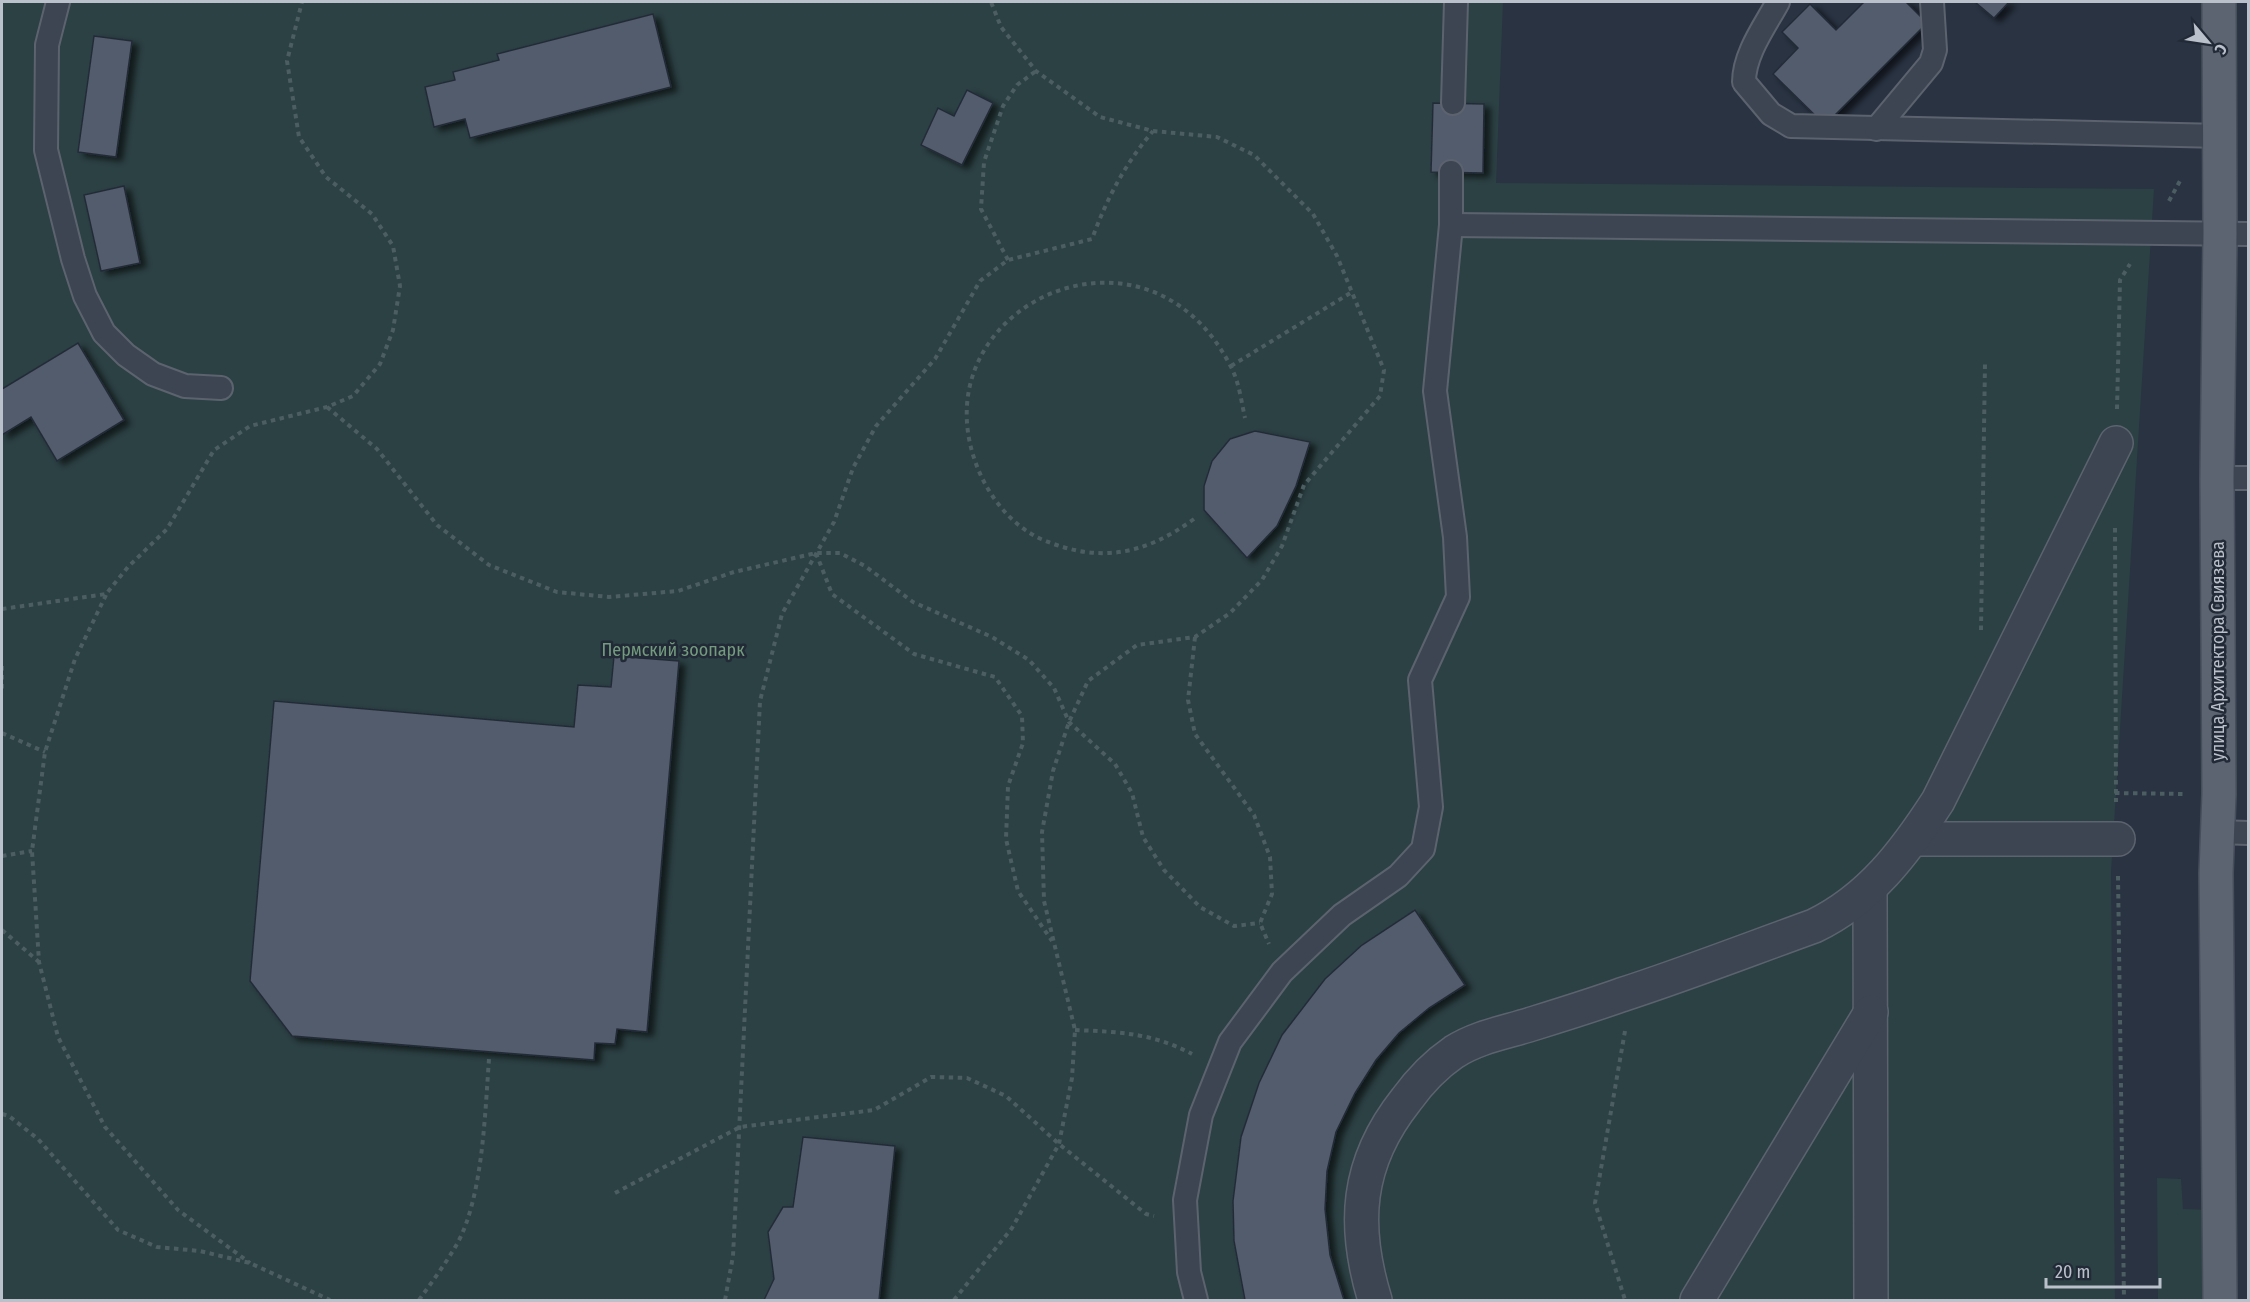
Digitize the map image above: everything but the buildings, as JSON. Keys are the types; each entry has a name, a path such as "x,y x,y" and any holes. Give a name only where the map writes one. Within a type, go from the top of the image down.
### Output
{"main road":[{"name":"улица Архитектора Свиязева","path":"2219,2 2221,136 2234,233 2233,833 2216,873 2220,1300"}],"street":[{"path":"1375,1300 1363,1252 1361,1199 1376,1146 1389,1121 1409,1095 1432,1070 1455,1052 1486,1037 1633,992 1814,926 1840,913 1870,890 1913,839 1938,801 2116,443"},
{"path":"1913,839 2118,839"},
{"path":"1870,890 1872,1011 1870,1300"},
{"path":"1697,1300 1872,1011"}],"lane":[{"path":"58,2 47,45 46,150 73,259 85,296 104,333 126,355 153,374 185,386 221,388"},
{"path":"1454,103 1456,2"},
{"path":"1778,2 1744,70 1744,82 1750,93 1771,114 1791,126 2221,136"},
{"path":"1876,129 1931,63 1935,50 1932,2"},
{"path":"1196,1300 1189,1272 1185,1200 1201,1115 1230,1042 1282,972 1342,915 1398,876 1424,849 1431,807 1420,680 1458,597 1455,537 1436,392 1450,225 1451,172"},
{"path":"1450,225 2234,233"}],"path":[{"path":"250,1263 178,1210 105,1127 58,1037 39,962 32,851 45,752 75,659 106,594 128,567 166,530 214,450 250,426 327,407 353,396 380,364 393,330 400,286 393,246 372,214 327,177 299,137 287,61 302,2"},
{"path":"954,1300 1012,1228 1059,1144 1072,1078 1075,1030 1044,901 1042,832 1053,771 1069,722 1088,681 1137,645 1195,637 1230,613 1262,580 1282,546 1304,485 1380,396 1384,370 1337,256 1314,214 1254,155 1216,137 1153,131 1100,117 1036,71 1000,27 991,2"},
{"path":"1008,260 981,209 984,162 1004,106 1017,86 1036,71"},
{"path":"725,1300 734,1256 760,701 782,614 834,522 853,468 876,426 935,359 980,281 1008,260 1092,239 1108,196 1130,158 1153,131"},
{"path":"2116,443 2120,280 2181,181 2181,135"},
{"path":"1194,519 1171,535 1145,547 1117,553 1089,553 1061,547 1035,536 1012,519 993,498 979,473 970,446 967,418 970,390 979,362 993,338 1012,317 1035,300 1061,288 1089,282 1117,282 1145,288 1171,300 1201,323 1231,366 1245,417"},
{"path":"1231,366 1352,292"},
{"path":"1981,635 1985,363"},
{"path":"327,407 377,449 437,525 489,565 557,592 609,597 678,591 734,572 816,553 840,553 865,566 913,602 992,637 1029,660 1054,688 1069,722 1115,764 1132,793 1143,837 1164,870 1200,907 1234,926 1260,923"},
{"path":"2115,525 2115,793 2118,839 2124,1300"},
{"path":"816,553 832,594 914,654 995,677 1022,716 1023,743 1008,786 1006,839 1018,891 1055,944"},
{"path":"2,609 106,594"},
{"path":"1195,637 1188,700 1195,734 1254,815 1270,857 1272,894 1260,923 1282,972"},
{"path":"2,666 2,692"},
{"path":"2,733 45,752"},
{"path":"2,856 32,851"},
{"path":"2,930 39,962"},
{"path":"1626,1300 1595,1203 1633,992"},
{"path":"1075,1030 1120,1032 1166,1040 1220,1068"},
{"path":"419,1300 459,1242 473,1198 484,1129 489,1059"},
{"path":"615,1192 740,1127 874,1110 931,1077 967,1078 1006,1096 1059,1144 1146,1214 1187,1225"},
{"path":"2,1114 9,1116 38,1139 118,1230 157,1246 200,1251 250,1263 330,1300"}],"green space":[{"name":"Пермский зоопарк","path":"2,2 1503,2 1496,183 2154,189 2111,872 2115,1300 2,1300"},
{"path":"2157,1178 2181,1179 2183,1209 2211,1210 2211,1300 2158,1300"}]}
